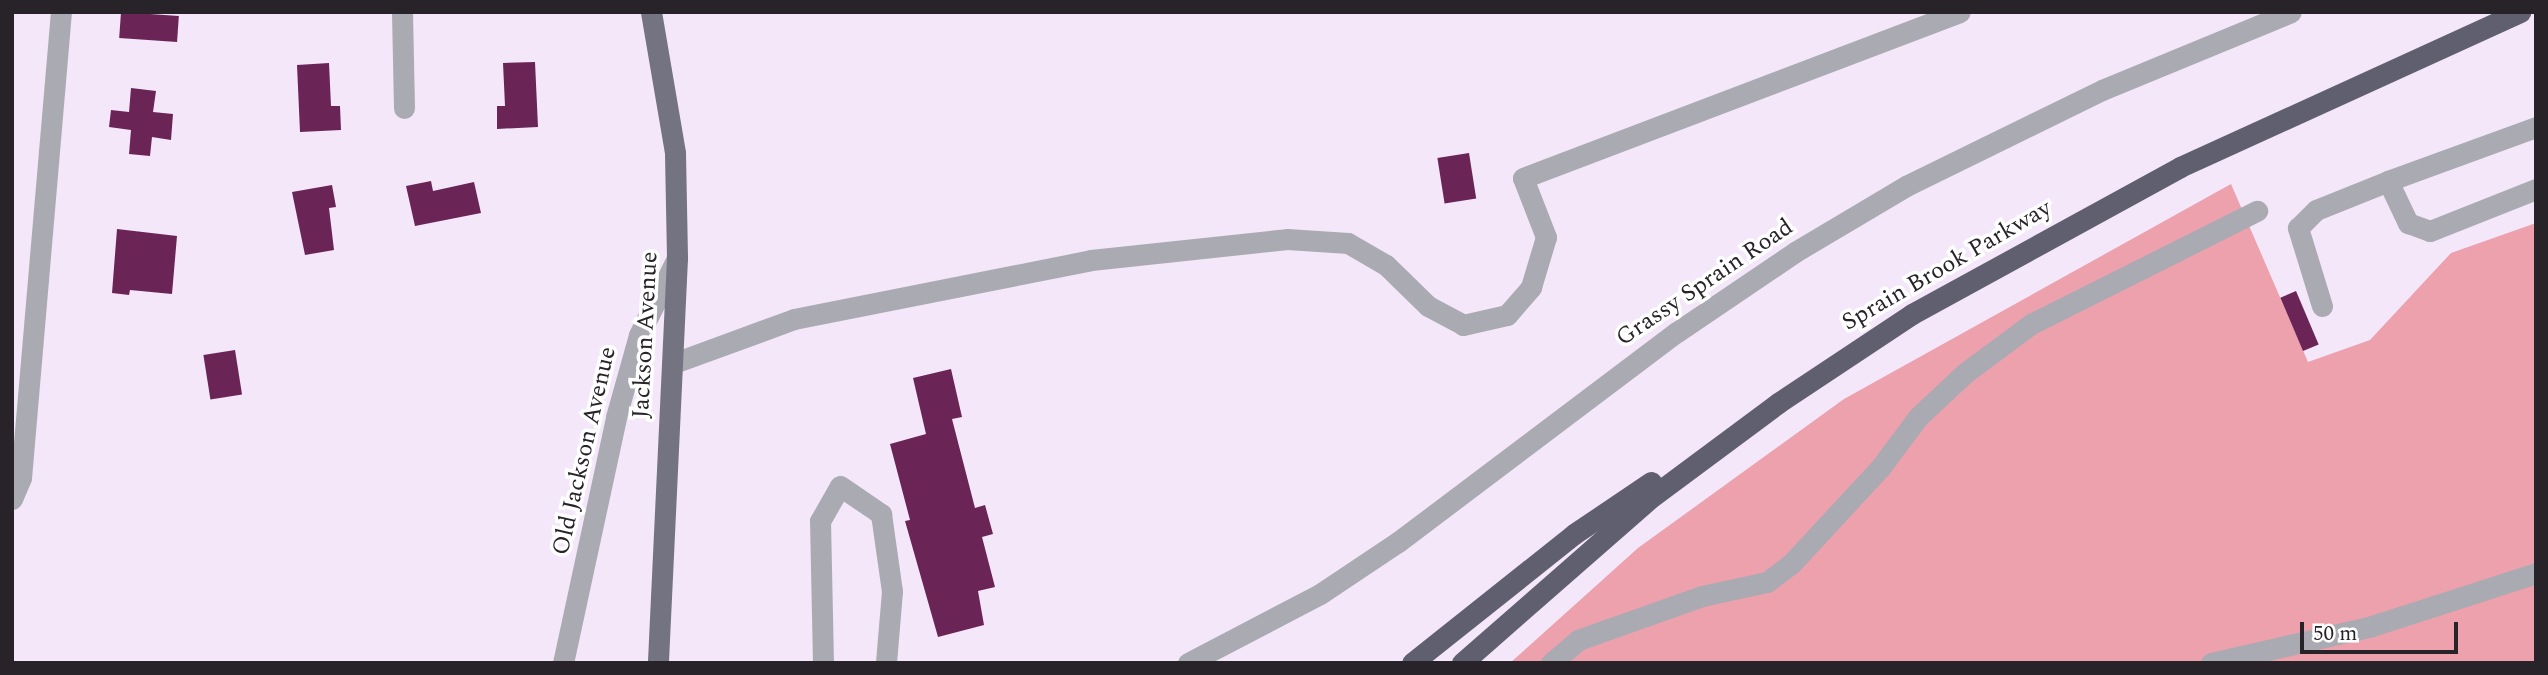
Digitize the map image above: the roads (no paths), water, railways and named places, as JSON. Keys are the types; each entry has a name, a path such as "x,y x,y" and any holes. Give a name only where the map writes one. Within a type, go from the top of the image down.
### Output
{"highway":[{"name":"Sprain Brook Parkway","path":"1461,663 1603,536 1778,403 1912,314 2122,197 2319,100 2520,12"},
{"path":"1412,663 1574,534 1778,403"}],"main road":[{"name":"Jackson Avenue","path":"651,12 675,153 677,258 658,663"}],"street":[{"path":"12,499 22,464 61,12"},
{"path":"402,12 404,108"},
{"path":"674,363 794,318 1091,260 1287,239 1348,243 1386,265 1428,306 1464,325 1507,315 1531,287 1546,237 1523,178 1959,12"},
{"name":"Grassy Sprain Road","path":"1188,663 1320,594 1398,542 1677,332 1795,252 1895,193 2102,90 2291,12"},
{"path":"2322,306 2298,228 2316,210 2536,127"},
{"path":"2388,181 2407,223 2430,231 2536,189"},
{"path":"1551,663 1578,640 1702,596 1767,582 1791,564 1880,468 1918,417 1965,373 2031,324 2256,211"},
{"name":"Old Jackson Avenue","path":"563,663 616,417 639,335 677,258"},
{"path":"823,663 820,521 840,486 881,514 892,592 886,663"},
{"path":"2211,663 2372,626 2536,573"}]}
